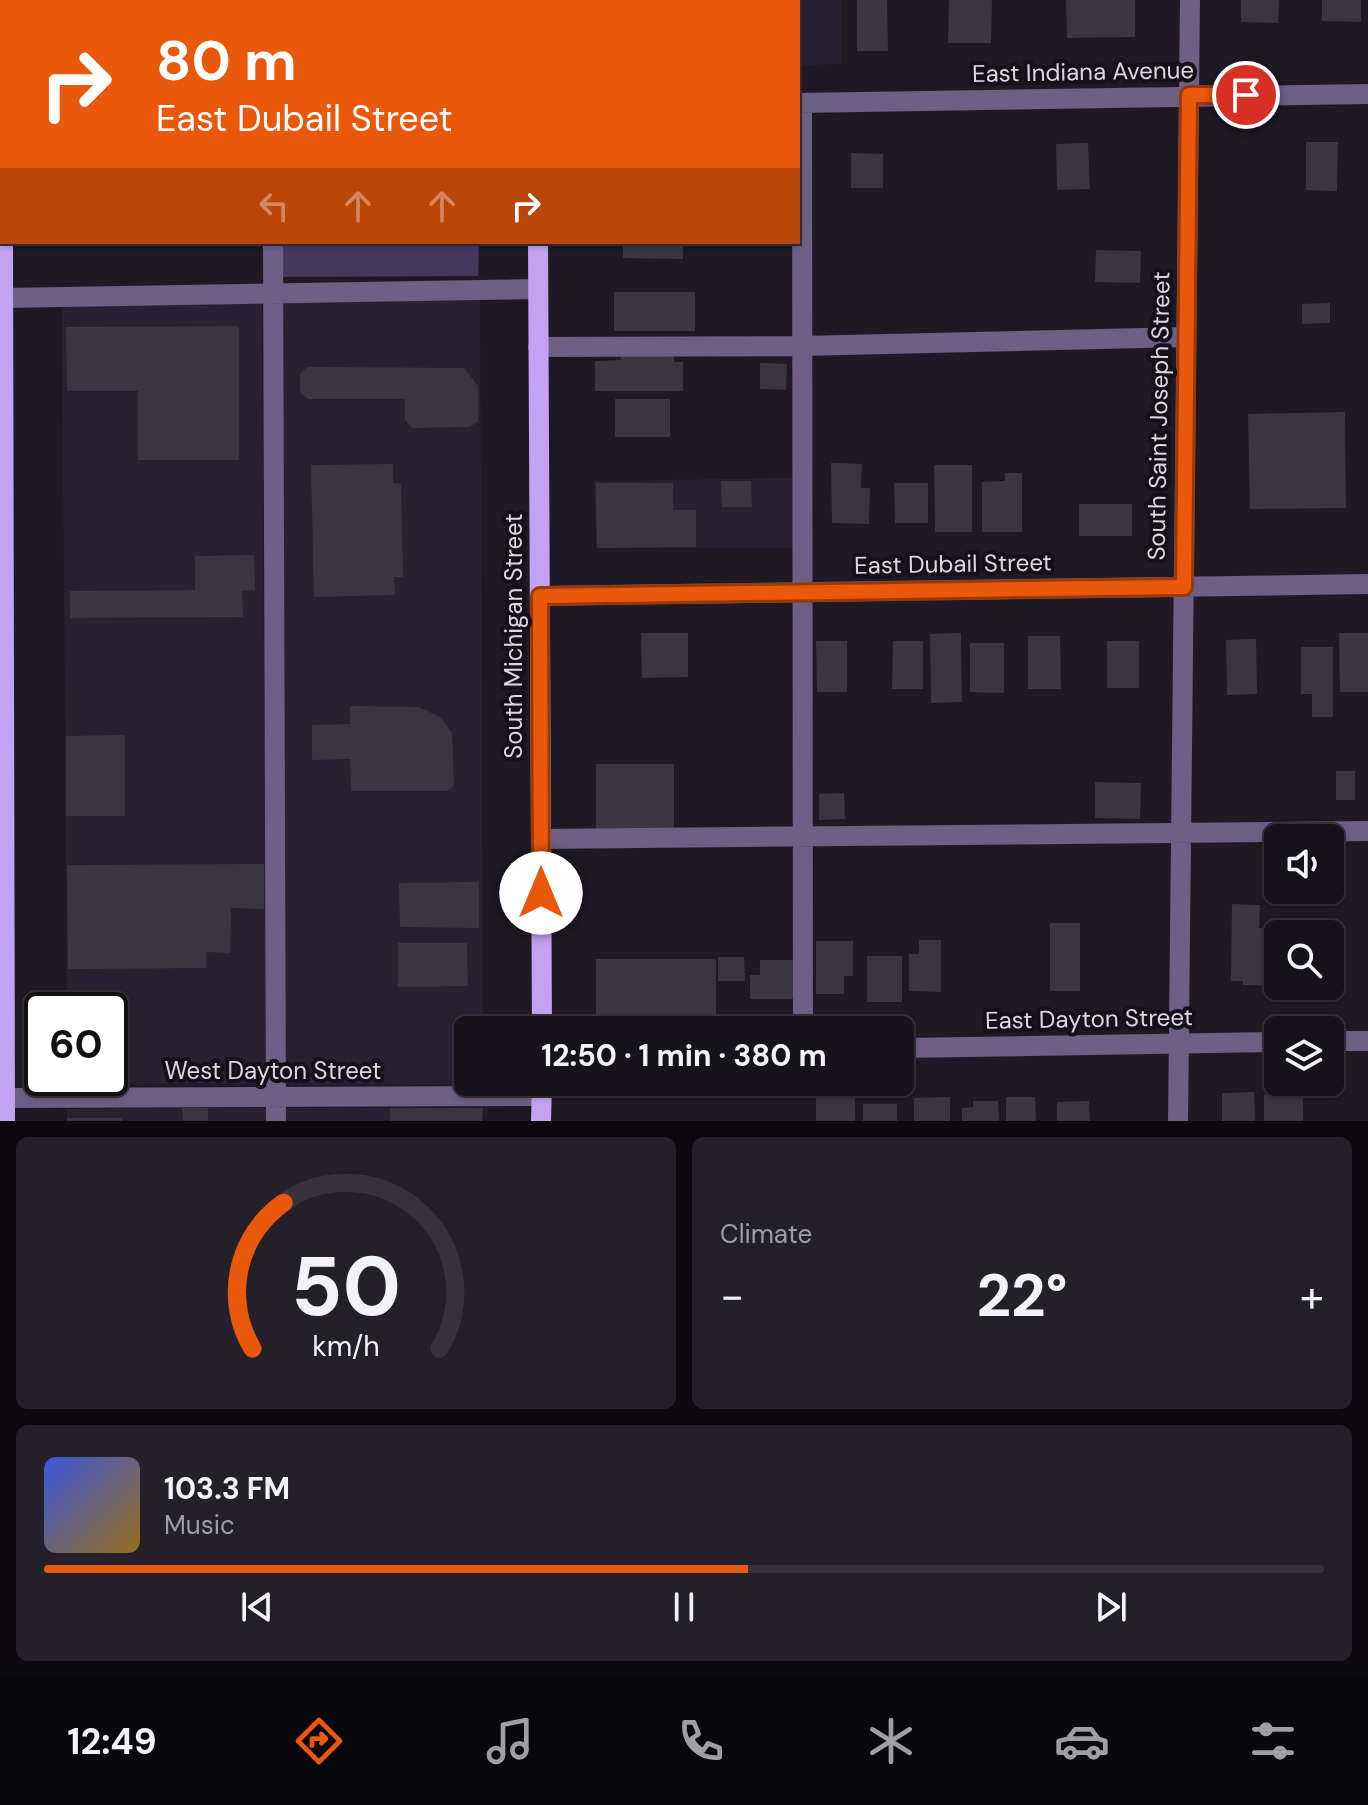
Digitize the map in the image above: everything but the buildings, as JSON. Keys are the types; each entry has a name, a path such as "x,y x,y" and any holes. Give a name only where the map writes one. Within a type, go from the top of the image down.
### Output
{"main road":[{"path":"3,244 5,1121"},
{"name":"South Michigan Street","path":"538,244 542,1016"},
{"path":"541,1121 542,1096"}],"street":[{"name":"South Saint Joseph Street","path":"1178,1121 1190,0"},
{"name":"East Indiana Avenue","path":"800,103 1368,94"},
{"path":"800,103 803,1016"},
{"path":"273,244 276,1121"},
{"path":"3,298 273,291 538,289"},
{"path":"538,347 800,346 1186,337"},
{"name":"East Dubail Street","path":"540,596 1368,584"},
{"path":"541,839 1368,831"},
{"path":"1344,1041 1368,1041"},
{"name":"East Dayton Street","path":"914,1048 1264,1042"},
{"name":"West Dayton Street","path":"5,1098 276,1097 454,1092"}],"shaded area":[{"path":"800,0 841,0 841,64 800,65"},
{"path":"281,244 479,244 478,276 281,277"},
{"path":"480,299 483,1016 454,1016 454,1084 283,1085 278,301"},
{"path":"262,301 266,1084 128,1084 128,992 67,992 62,305"},
{"path":"792,478 794,548 596,548 594,481"},
{"path":"266,1108 266,1121 67,1121 67,1109"},
{"path":"283,1108 483,1108 482,1121 283,1121"}],"route":[{"path":"541,893 540,596 1184,587 1189,95 1246,95"}]}
